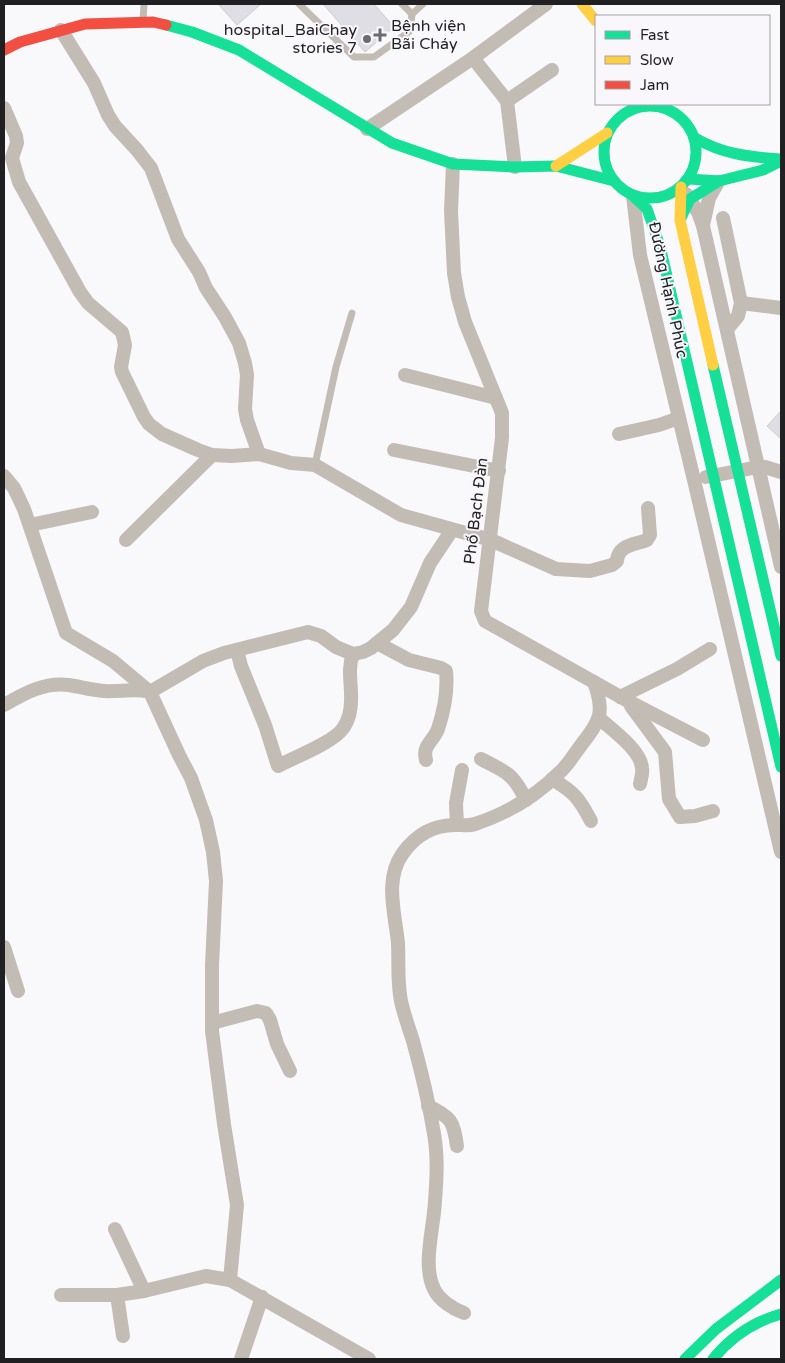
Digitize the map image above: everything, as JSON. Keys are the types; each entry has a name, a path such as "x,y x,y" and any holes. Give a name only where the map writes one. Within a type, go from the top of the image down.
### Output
{"main road":[{"path":"582,4 595,20"},
{"path":"4,50 20,42 85,24 153,22 192,32 239,50 392,143 453,164 515,168 556,166 614,181"},
{"path":"647,106 669,107 690,127 695,138 697,152 695,166 685,183 671,194 658,198 633,196 622,190 607,170 604,146 607,134 623,109 647,106"},
{"path":"556,166 607,134"},
{"path":"695,138 710,148 742,156 781,160"},
{"path":"685,183 719,181 763,170 781,160"},
{"path":"680,220 690,199 719,181"},
{"name":"Đường Hạnh Phúc","path":"685,183 680,220 781,656"},
{"name":"Đường Hạnh Phúc","path":"633,196 647,209 660,246 781,767"},
{"path":"686,1359 716,1329 781,1280"},
{"path":"713,1359 739,1333 766,1318 781,1314"}],"street":[{"path":"367,129 473,58 546,4"},
{"path":"61,30 94,83 115,126 138,150 151,168 178,239 239,343 247,375 245,409 259,454"},
{"path":"473,58 507,101 515,168"},
{"path":"507,101 552,70"},
{"path":"4,108 17,143 8,162 80,292 93,307 122,332 125,345 121,369 144,417 149,424 162,434 212,454 232,456 259,454 291,463 314,465 400,516 490,540 556,569 590,571 612,565 617,561 621,549 647,540 650,535 648,508"},
{"name":"Phố Bạch Đàn","path":"453,164 451,211 454,273 458,297 465,322 502,413 502,438 481,611 485,621 623,699 703,740"},
{"path":"703,226 710,198 719,181"},
{"path":"685,183 690,199 698,212 703,226 728,328 781,567"},
{"name":"Đường Hạnh Phúc","path":"633,196 640,255 781,852"},
{"path":"723,218 741,303 738,316 728,328"},
{"path":"741,303 781,308"},
{"path":"405,375 496,398"},
{"path":"619,434 659,425 679,418"},
{"path":"394,450 498,471"},
{"path":"126,540 212,454"},
{"path":"694,480 737,470 765,467 781,472"},
{"path":"4,476 19,497 66,633 113,661 150,692 196,789 210,837 216,881 212,946 212,1023 224,1124 237,1205 230,1280"},
{"path":"30,525 92,512"},
{"path":"4,705 30,690 55,685 105,691 138,689 150,692 203,661 224,653 308,632 321,636 336,647 353,654 363,652 377,643 403,620 411,607 430,563 452,530"},
{"path":"377,643 409,660 441,668 446,672 446,697 438,730 425,748 426,760"},
{"path":"710,649 623,699 665,752 669,799 680,817 695,816 713,811"},
{"path":"237,650 241,666 265,725 278,766 331,739 344,728 351,708 350,668 353,654"},
{"path":"464,1313 456,1310 434,1290 430,1276 429,1260 438,1163 437,1148 400,992 392,879 398,860 415,840 425,832 435,827 472,825 505,812 526,800 561,772 599,718 601,708 594,682"},
{"path":"599,718 631,747 640,761 643,769 640,784"},
{"path":"481,759 510,774 518,783 526,800"},
{"path":"457,825 456,802 462,770"},
{"path":"552,779 570,790 582,804 591,821"},
{"path":"4,947 18,991"},
{"path":"212,1023 256,1011 266,1012 277,1044 290,1071"},
{"path":"428,1106 448,1116 457,1146"},
{"path":"115,1229 144,1291"},
{"path":"61,1295 117,1295 144,1291 206,1276 230,1280 262,1297 348,1354 369,1359"},
{"path":"117,1295 123,1336"},
{"path":"241,1359 262,1297"}],"lane":[{"path":"143,21 144,4"},
{"path":"299,4 354,57 374,57 410,31 412,14 423,4"},
{"path":"402,4 412,14"},
{"path":"314,465 336,367 352,313"}],"building":[{"path":"218,4 261,4 237,25"},
{"name":"hospital_BaiChay stories 7","path":"323,4 374,4 394,27 365,52"},
{"path":"781,411 781,439 767,426"}],"traffic: fast":[{"path":"166,25 192,32 239,50 392,143 453,164 515,167 556,166 614,181"},
{"path":"641,106 659,106 676,113 689,126 696,143 696,152 696,161 689,178 676,191 659,198 641,198 624,191 611,178 604,161 604,143 611,126 624,113 641,106"},
{"path":"695,138 715,148 736,154 780,159"},
{"path":"689,179 719,181 763,170 781,161"},
{"path":"681,218 690,199 719,181"},
{"path":"633,196 647,209 660,246 781,767"},
{"path":"713,365 781,656"},
{"path":"685,1359 716,1329 781,1280"},
{"path":"713,1359 743,1331 761,1321 781,1314"}],"traffic: slow":[{"path":"582,4 595,20"},
{"path":"556,166 607,133"},
{"path":"681,187 680,220 713,365"}],"traffic: jam":[{"path":"4,50 20,42 85,24 153,22 166,25"}],"place":[{"name":"Bệnh viện Bãi Cháy","path":"380,35"},
{"name":"hospital_BaiChay stories 7","path":"367,39"}]}
